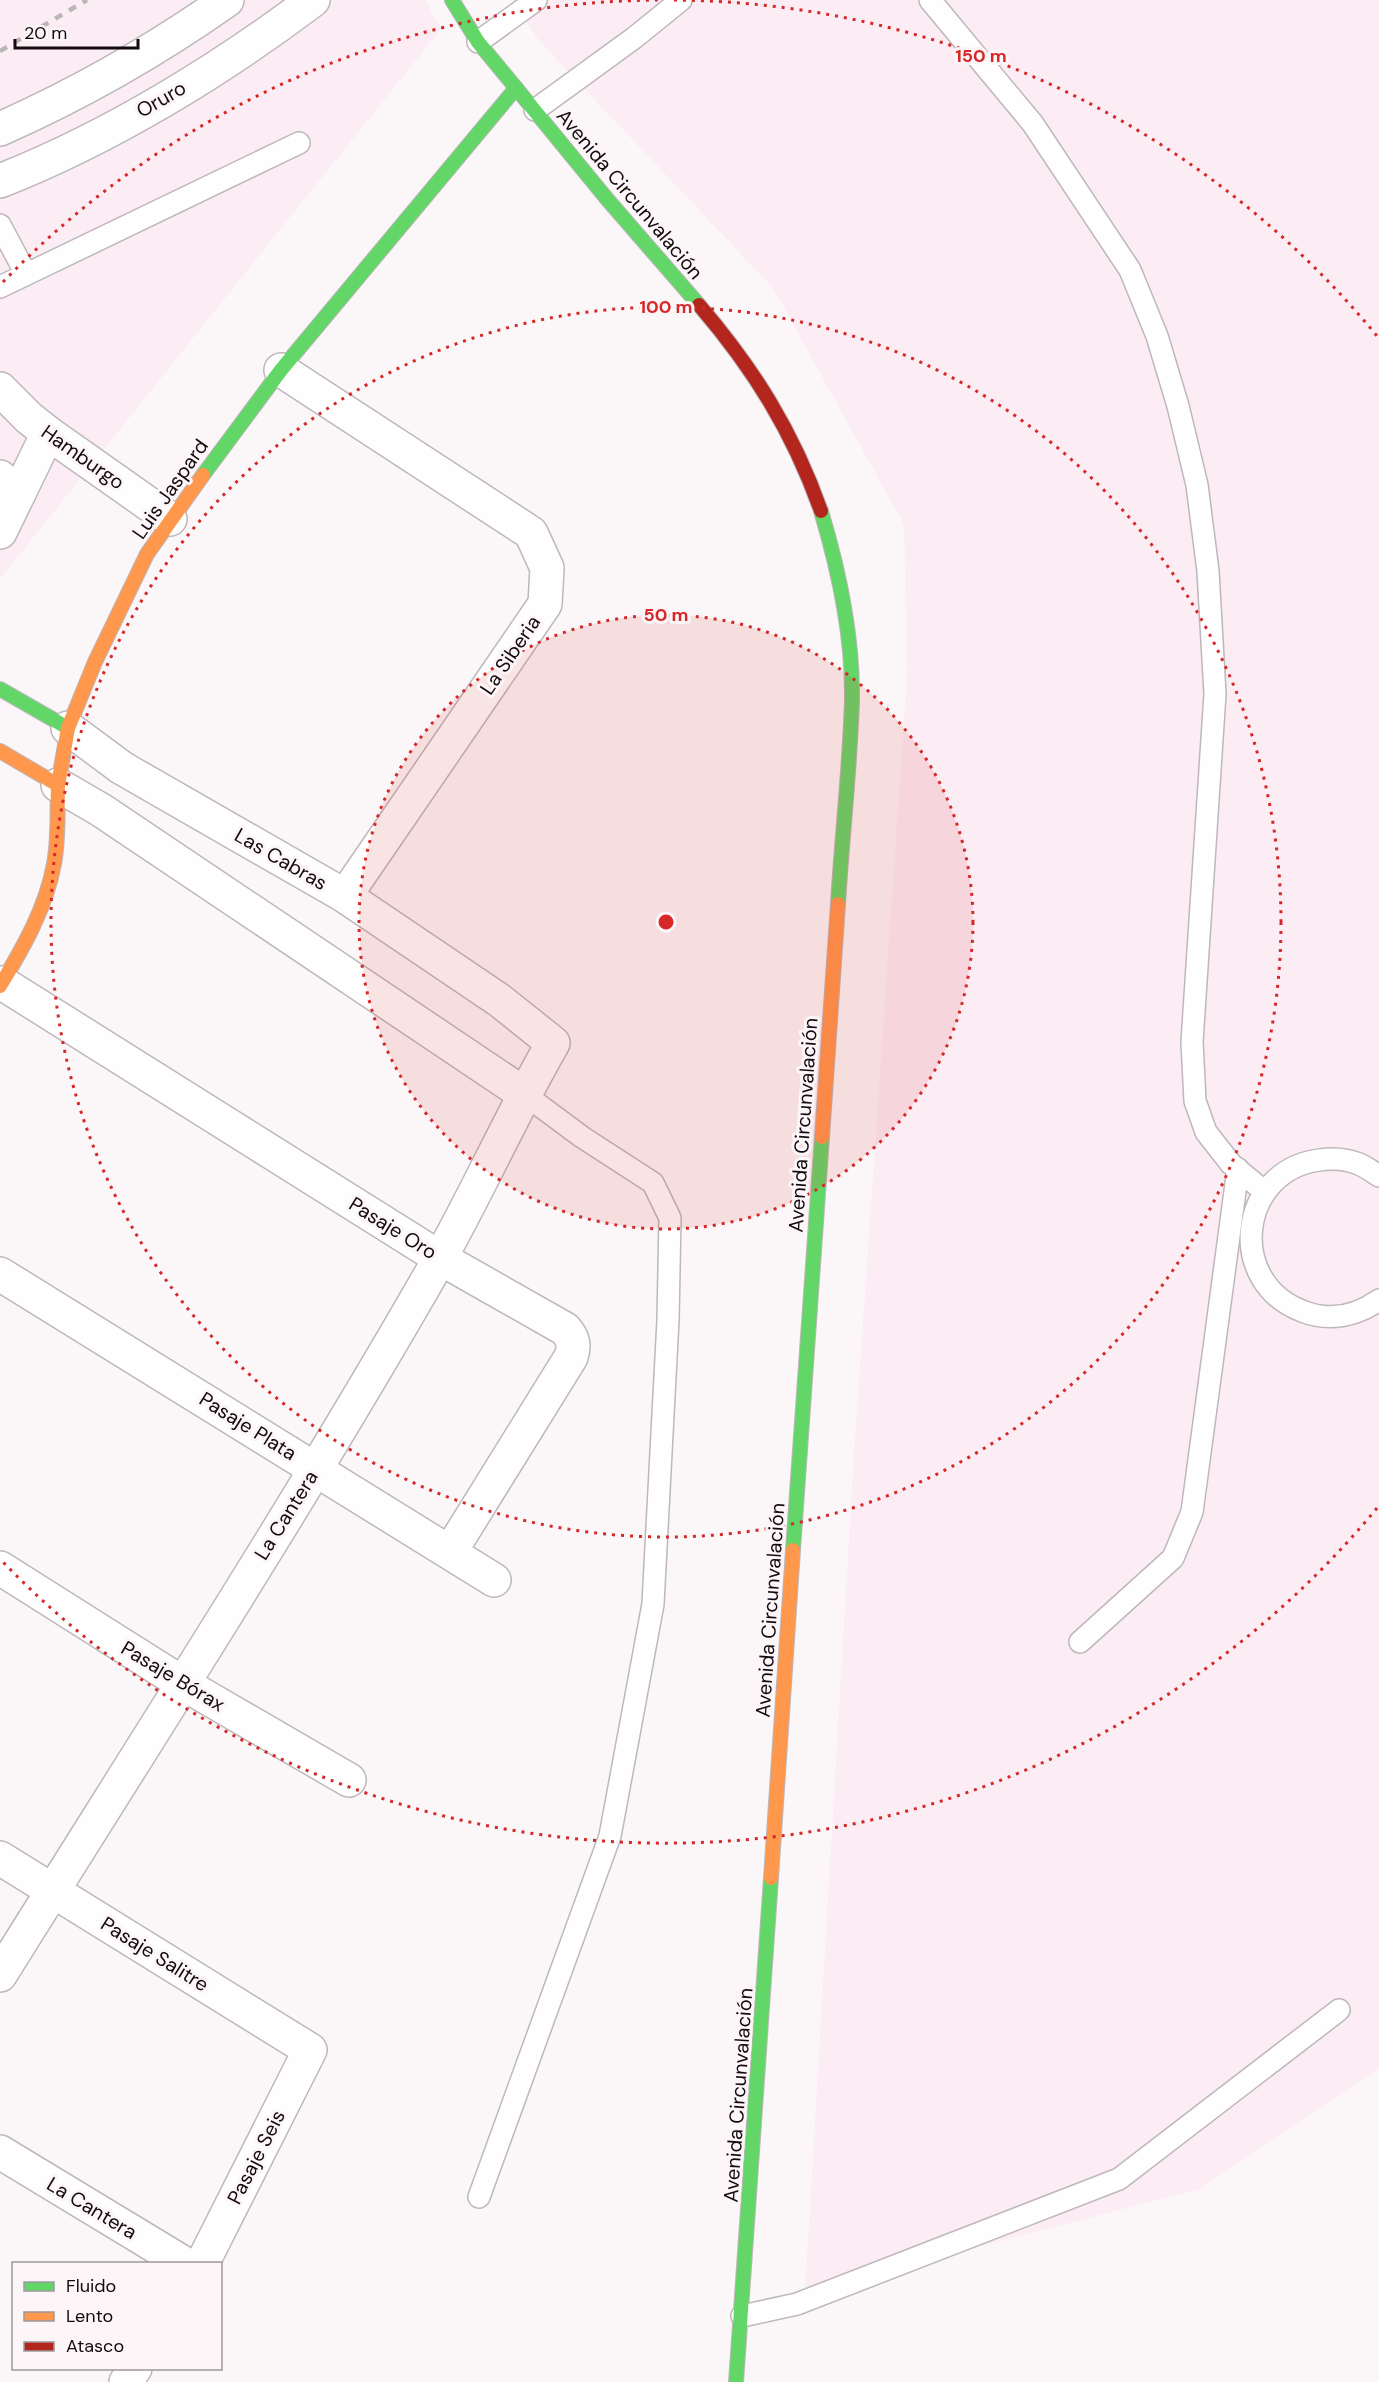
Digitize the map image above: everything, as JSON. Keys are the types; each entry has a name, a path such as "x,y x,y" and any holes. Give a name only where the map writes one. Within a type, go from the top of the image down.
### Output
{"main road":[{"name":"Avenida Circunvalación","path":"452,0 478,42 593,184 712,321 745,362 774,407 799,454 819,503 834,550 850,648 852,698 738,2380"},
{"name":"Luis Jaspard","path":"1,984 38,919 54,863 58,785 68,728 95,662 147,554 170,519 281,370 516,88"},
{"name":"Las Cabras","path":"0,689 68,728"},
{"path":"0,751 58,785"}],"street":[{"path":"0,129 36,113 123,66 227,0"},
{"name":"Oruro","path":"0,181 100,134 168,96 228,61 313,0"},
{"name":"La Siberia","path":"281,370 531,533 547,568 545,604 345,896"},
{"name":"Hamburgo","path":"0,389 48,433 170,519"},
{"path":"0,532 9,485 48,433"},
{"name":"Las Cabras","path":"68,728 122,768 345,896 499,1000 553,1043"},
{"path":"58,785 101,810 524,1094"},
{"name":"Pasaje Oro","path":"1,984 440,1258 565,1329 573,1341 574,1349 571,1357 450,1552"},
{"name":"La Cantera","path":"0,1975 316,1468 440,1258 524,1094 553,1043"},
{"name":"Pasaje Plata","path":"0,1274 494,1580"},
{"name":"Pasaje Bórax","path":"0,1568 182,1683 349,1780"},
{"name":"Pasaje Salitre","path":"0,1858 310,2050"},
{"name":"Pasaje Seis","path":"203,2262 310,2050"},
{"name":"La Cantera","path":"0,2152 182,2262"}],"lane":[{"path":"478,42 536,0"},
{"path":"535,110 634,38 681,0"},
{"path":"930,0 1033,123 1130,270 1157,336 1178,406 1197,485 1208,571 1215,694 1192,1042 1195,1101 1206,1132 1238,1169 1265,1192"},
{"path":"0,286 300,143"},
{"path":"0,225 26,274"},
{"path":"479,2197 610,1836 653,1604 668,1320 670,1218 653,1183 582,1137 524,1094"},
{"path":"1379,1176 1359,1164 1334,1158 1307,1162 1283,1173 1265,1192 1253,1215 1250,1241 1255,1266 1269,1289 1288,1306 1313,1316 1339,1317 1365,1309 1379,1299"},
{"path":"1080,1642 1173,1558 1192,1512 1238,1169"},
{"path":"742,2316 797,2304 1119,2179 1339,2010"}],"shaded area":[{"path":"0,0 425,0 441,29 0,579"},
{"path":"512,0 1379,0 1379,2069 1200,2189 805,2292 853,1469 907,674 904,525 773,288 539,41"}],"railway":[{"path":"0,51 87,0"}],"traffic: fast":[{"path":"452,0 478,42 516,88"},
{"path":"203,475 281,370 516,88 607,199 699,305"},
{"path":"821,511 844,604 852,676 850,751 838,904"},
{"path":"0,689 68,728"},
{"path":"793,1550 822,1137"},
{"path":"736,2382 771,1878"}],"traffic: slow":[{"path":"0,751 58,785 68,728 95,662 147,554 203,475"},
{"path":"0,986 33,927 50,880 57,844 58,785"},
{"path":"822,1137 838,904"},
{"path":"771,1878 793,1550"}],"traffic: jam":[{"path":"699,305 737,353 770,402 798,454 821,511"}]}
